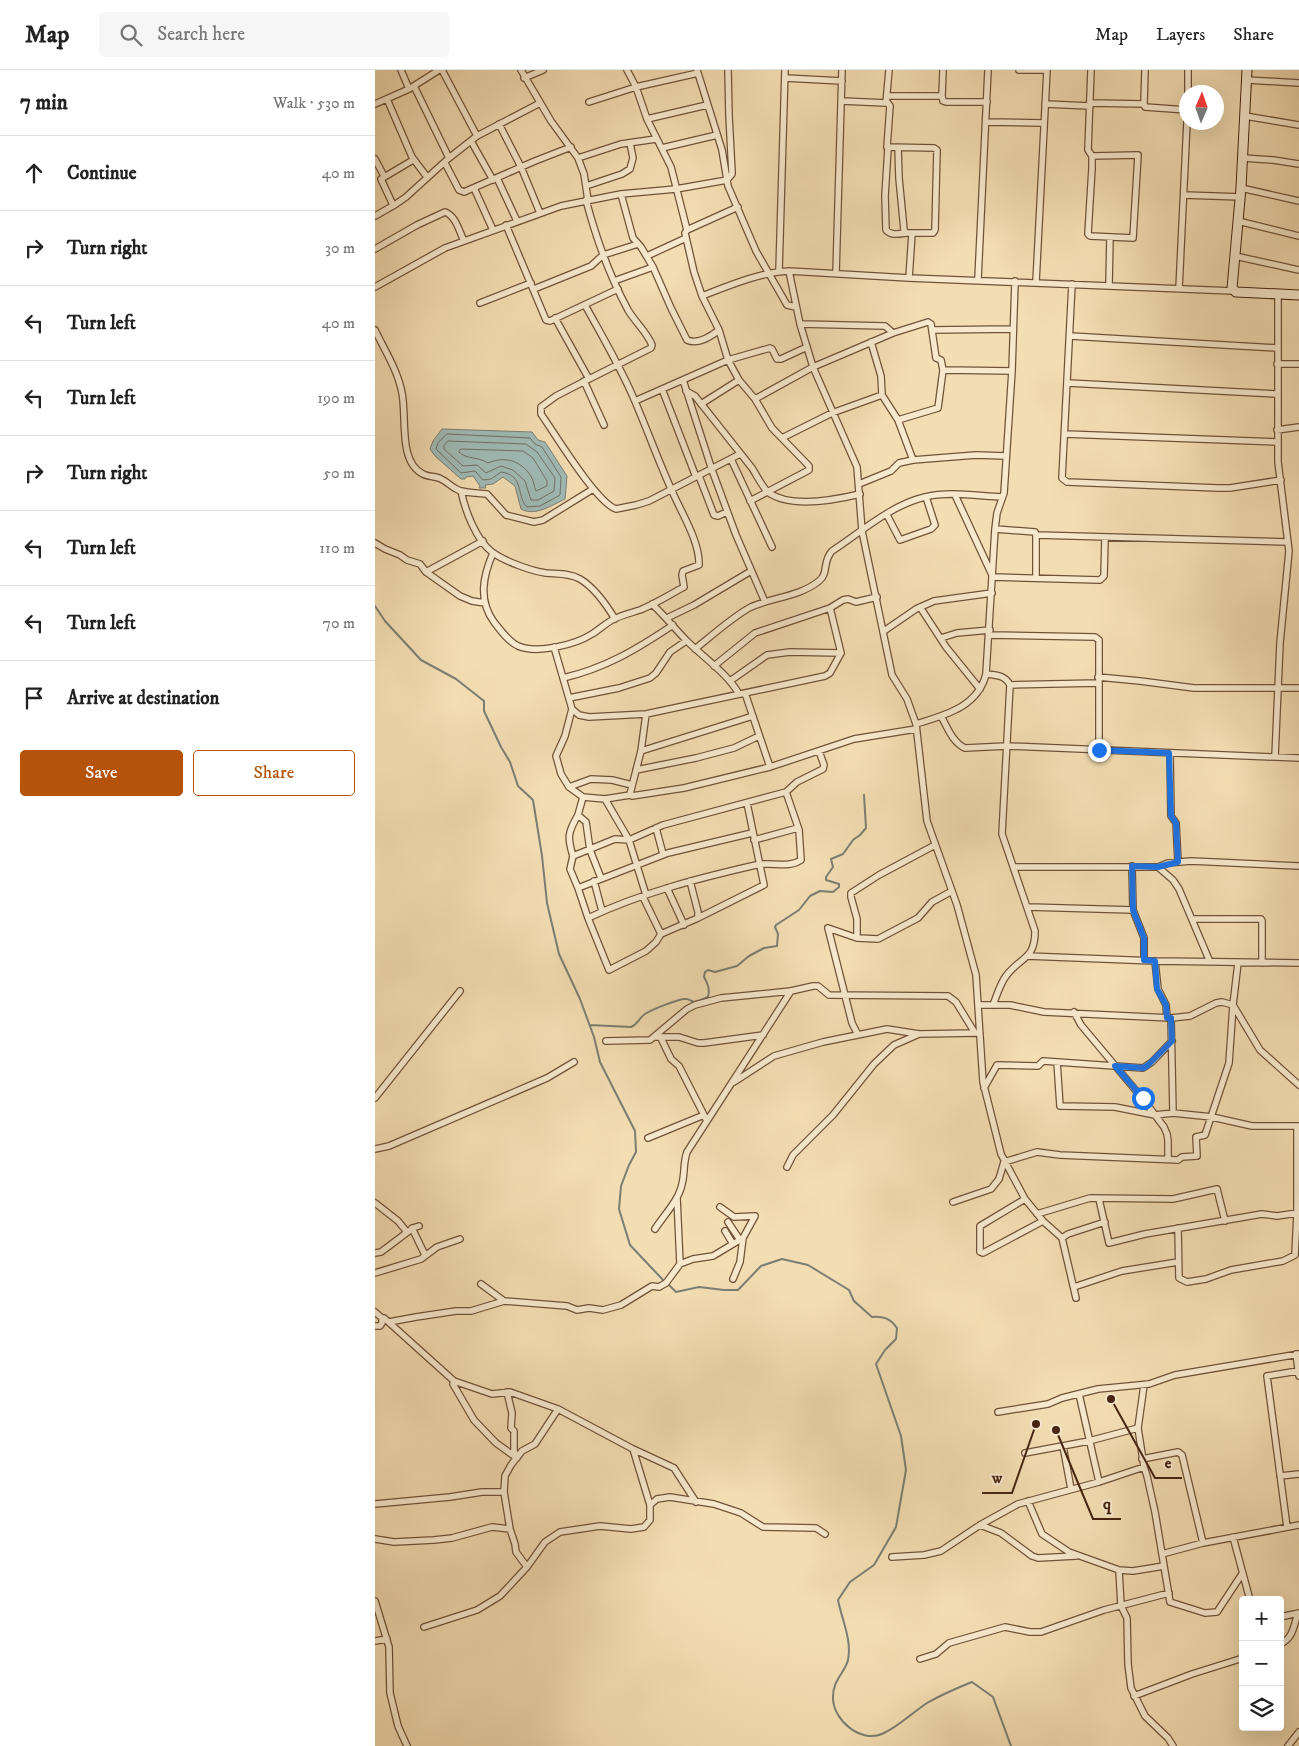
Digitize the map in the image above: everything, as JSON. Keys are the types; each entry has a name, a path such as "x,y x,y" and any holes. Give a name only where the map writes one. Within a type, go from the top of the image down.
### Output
{"street":[{"path":"401,70 412,87 447,160 459,190 464,192 571,147"},
{"path":"375,95 376,103 412,87 440,70 477,136"},
{"path":"521,70 540,104 578,158 597,240 629,311 652,345 651,348 618,366 556,396 541,407 541,414 593,489 603,501 615,508 636,506 712,470 740,454"},
{"path":"524,78 543,70"},
{"path":"627,70 636,87 656,139 671,167 687,230 685,232 694,272 702,296 719,330 729,360 739,380 755,399 768,422 809,466 809,470 750,501"},
{"path":"375,287 445,248 540,213 587,200 621,194 676,190 727,180 732,174 728,70"},
{"path":"779,271 785,70"},
{"path":"836,273 842,70"},
{"path":"888,148 933,148 937,150 935,232 897,234 889,233 886,230 885,196 888,148 886,145 890,106 887,99 889,70"},
{"path":"943,70 943,101 987,102"},
{"path":"978,280 988,70"},
{"path":"1019,70 1047,70 1036,282"},
{"path":"1091,70 1088,150 1092,156 1088,234 1090,236 1132,239 1134,237 1139,155 1092,156"},
{"path":"1145,70 1144,104 1146,108 1179,110"},
{"path":"1188,70 1188,85"},
{"path":"1233,291 1241,193 1247,70"},
{"path":"589,102 636,87 697,72 722,150 727,180 756,251 787,305 797,307"},
{"path":"785,78 842,81"},
{"path":"1247,80 1299,83"},
{"path":"842,101 942,96"},
{"path":"387,98 413,160 427,177"},
{"path":"375,216 406,197 471,140 540,104"},
{"path":"1045,104 1144,104"},
{"path":"647,119 707,105"},
{"path":"1245,116 1299,125"},
{"path":"986,122 1044,123"},
{"path":"499,124 521,167 540,213"},
{"path":"1179,289 1187,130"},
{"path":"662,148 717,135"},
{"path":"578,158 630,143 656,139"},
{"path":"471,140 495,179 517,222"},
{"path":"586,186 630,170 633,158 630,143"},
{"path":"898,148 904,230 909,233"},
{"path":"1243,158 1299,164"},
{"path":"375,159 384,176"},
{"path":"393,205 381,180 384,176 413,160"},
{"path":"474,188 493,230"},
{"path":"1184,195 1241,193 1299,201"},
{"path":"621,194 633,238 653,267 687,340 696,342 707,338 719,330"},
{"path":"687,230 738,207"},
{"path":"375,249 417,225 445,212 454,218 464,241"},
{"path":"1238,221 1299,236"},
{"path":"506,225 546,320 550,321 618,289"},
{"path":"909,233 909,278"},
{"path":"1109,286 1110,237"},
{"path":"647,256 686,238"},
{"path":"534,289 591,266 603,255 638,244"},
{"path":"1235,256 1299,270"},
{"path":"614,280 653,267"},
{"path":"702,296 779,271 1299,295"},
{"path":"789,271 800,324 813,367 857,467 862,531 893,674 907,699 916,726 925,814 952,891 976,975 977,1033 984,1088 1004,1162 1025,1200 1043,1221 1062,1238 1077,1298"},
{"path":"555,647 572,709 565,736 556,756 561,774 569,787 583,797 605,799 684,788 770,767 861,737 916,726 965,705 984,684 986,674 995,530 997,513 1004,493 1012,371 1015,281"},
{"path":"480,304 531,283"},
{"path":"1072,284 1062,478 1067,482 1218,488 1230,488 1281,480"},
{"path":"1275,757 1280,643 1289,560 1289,542 1277,442 1278,294"},
{"path":"493,553 483,583 485,603 491,617 512,643 530,649 575,643 615,619 652,604 684,587 682,572 697,566 699,563 696,548 685,518 671,490 635,402 585,304"},
{"path":"555,318 586,380 604,425"},
{"path":"755,399 813,367 893,333 928,322 931,324 935,358 941,360 943,370 938,408 898,420"},
{"path":"800,324 885,326 893,333"},
{"path":"932,330 1013,329"},
{"path":"375,330 395,370 402,393 409,460 424,475 435,476 461,491 487,494 506,515 533,522 543,520 593,489"},
{"path":"1070,336 1277,348"},
{"path":"871,342 881,376 882,395 898,420 913,460"},
{"path":"635,402 729,360 769,348 772,349 777,359 781,360 807,347"},
{"path":"1277,364 1299,364"},
{"path":"943,370 1012,371"},
{"path":"683,380 727,512 765,602"},
{"path":"701,404 739,380"},
{"path":"1068,383 1277,394"},
{"path":"662,389 714,515 718,516 727,512"},
{"path":"686,391 695,396 759,478 768,493 786,500 801,501 830,500 859,494"},
{"path":"782,438 832,413 882,395"},
{"path":"1277,430 1299,427"},
{"path":"1065,434 1277,442"},
{"path":"859,484 891,471 899,463 913,460 967,456 1006,456"},
{"path":"731,459 772,547"},
{"path":"461,491 467,513 483,541 493,553 533,570 579,578 602,599 615,619"},
{"path":"695,648 749,608 785,598 815,584 824,576 827,557 832,551 887,515 911,502 926,497 955,495 1002,497"},
{"path":"955,495 993,577"},
{"path":"887,515 900,540 931,529 935,525 926,497"},
{"path":"995,530 1031,531 1035,532 1036,535 1289,542"},
{"path":"1036,535 1037,578"},
{"path":"993,577 1100,580 1104,576 1105,536"},
{"path":"426,572 483,541"},
{"path":"375,542 407,560 420,564 426,572 460,596 485,603"},
{"path":"667,618 694,605 751,571"},
{"path":"884,630 920,607 934,601 992,593"},
{"path":"714,666 755,633 830,608 843,600 847,599 856,602 877,598"},
{"path":"652,604 667,618 686,641 742,693 753,716 770,767"},
{"path":"920,607 979,689"},
{"path":"572,709 579,715 589,717 646,714 825,676 829,673 841,653 830,608"},
{"path":"563,678 587,673 603,666 636,650 673,625"},
{"path":"941,638 957,633 990,632 1095,637 1099,640 1100,644 1098,680 1099,750"},
{"path":"569,698 619,688 651,678 670,652 686,641"},
{"path":"730,681 767,655 791,652 841,653"},
{"path":"986,674 1000,676 1010,685 1002,834 1035,931 1033,950 1007,974 1002,981 993,1005"},
{"path":"1010,685 1098,680 1140,680 1194,688 1299,688"},
{"path":"630,795 641,751 646,714"},
{"path":"641,751 753,716"},
{"path":"941,716 954,739 960,746 965,748 1007,746 1299,758"},
{"path":"636,770 734,748 759,736"},
{"path":"573,856 615,839 629,840 655,828 786,792 797,782 823,768 824,765 819,751"},
{"path":"1169,753 1171,816 1176,823 1178,862"},
{"path":"569,787 591,779 612,780 632,785"},
{"path":"588,918 667,888 759,864 795,864 801,860 798,828 786,792"},
{"path":"583,797 578,816 569,831 570,847 573,856 569,869 609,970 646,951 656,942 661,934 684,925 764,885 747,803"},
{"path":"605,799 629,840 645,896 661,934"},
{"path":"578,816 586,822 590,850 601,878"},
{"path":"655,828 663,854"},
{"path":"754,840 798,828"},
{"path":"578,888 663,854 752,833"},
{"path":"857,938 857,925 851,893 879,875 935,845"},
{"path":"1014,867 1158,867 1178,862 1299,866"},
{"path":"1132,866 1133,910 1144,938 1144,960"},
{"path":"1158,867 1173,880 1179,889 1210,962"},
{"path":"594,882 602,912"},
{"path":"690,882 698,912 697,918"},
{"path":"667,888 684,925"},
{"path":"858,1035 852,1023 827,929 830,927 857,938 872,939 882,937 918,918 932,902 952,891"},
{"path":"1028,907 1133,910"},
{"path":"1192,919 1261,919 1262,963"},
{"path":"1027,956 1155,961 1299,963"},
{"path":"1155,961 1157,989 1166,1005 1172,1041 1173,1113"},
{"path":"1004,1162 1037,1152 1060,1155 1178,1160 1182,1157 1197,1156 1196,1137 1205,1135 1229,1063 1238,963"},
{"path":"658,1037 681,1013 695,1005 721,998 791,991 818,986 829,995 948,996 956,1002 977,1033"},
{"path":"375,1098 461,991"},
{"path":"655,1229 677,1196 683,1182 687,1152 791,991"},
{"path":"978,1005 1021,1007 1044,1012 1169,1018 1190,1016 1222,1002 1233,1005 1260,1050 1299,1085"},
{"path":"1074,1012 1081,1025 1143,1098 1167,1134 1168,1159"},
{"path":"731,1085 773,1056 823,1042 887,1029 919,1034 977,1033"},
{"path":"787,1168 793,1155 833,1115 874,1064 895,1045 919,1034"},
{"path":"606,1041 679,1037 704,1043 763,1035"},
{"path":"658,1037 671,1059 679,1066 707,1121"},
{"path":"984,1088 997,1065 1038,1066 1043,1060 1143,1068 1172,1041"},
{"path":"375,1149 389,1146 547,1078 574,1062"},
{"path":"1057,1062 1060,1106 1115,1107 1155,1116 1173,1113 1212,1117 1252,1126 1298,1126 1297,1252 1292,1258 1231,1270 1206,1279 1187,1282 1179,1278 1179,1228"},
{"path":"648,1138 703,1115"},
{"path":"953,1202 991,1189 999,1179 1004,1162"},
{"path":"1037,1214 1090,1198 1173,1199 1217,1189 1225,1221"},
{"path":"677,1196 680,1264"},
{"path":"1099,1199 1109,1243 1179,1228 1262,1214 1277,1216 1297,1213"},
{"path":"1025,1200 980,1226 980,1252 983,1253 1043,1221"},
{"path":"375,1203 409,1230 425,1255"},
{"path":"720,1207 734,1217 755,1216 742,1239 740,1262 733,1279"},
{"path":"728,1222 742,1239"},
{"path":"1062,1238 1068,1234 1105,1222"},
{"path":"375,1253 381,1252 409,1230 419,1226"},
{"path":"725,1231 733,1244"},
{"path":"375,1273 421,1258 437,1247 460,1239"},
{"path":"389,1322 456,1311 471,1311 505,1301 567,1306 577,1310 589,1308 603,1310 621,1305 652,1286 659,1287 666,1283 680,1264 693,1259 713,1256 742,1239"},
{"path":"1074,1287 1122,1271 1178,1262"},
{"path":"481,1284 505,1301"},
{"path":"375,1312 389,1322 454,1381 492,1394 510,1392 558,1410 674,1468 696,1502"},
{"path":"375,1326 380,1326 382,1323 381,1318"},
{"path":"998,1412 1048,1404 1108,1387 1144,1385 1175,1375 1298,1354 1299,1374 1267,1376 1287,1527"},
{"path":"454,1381 453,1384 474,1420 496,1444 517,1458"},
{"path":"1144,1385 1138,1428 1171,1603 1205,1612 1217,1612 1242,1574"},
{"path":"507,1392 512,1413 511,1428 514,1432 514,1451 517,1458"},
{"path":"1079,1394 1099,1482"},
{"path":"527,1567 515,1552 504,1492 505,1476 522,1452 535,1444 558,1410"},
{"path":"1025,1453 1089,1441 1138,1428"},
{"path":"1063,1446 1071,1489"},
{"path":"424,1627 477,1610 500,1596 527,1567 545,1542 560,1532 600,1526 631,1529 644,1527 650,1520 649,1503 633,1449"},
{"path":"1143,1459 1178,1452 1182,1455 1203,1543"},
{"path":"892,1557 924,1555 941,1551 1009,1508 1144,1467"},
{"path":"1280,1476 1299,1474"},
{"path":"375,1504 482,1492 504,1492"},
{"path":"649,1503 657,1499 669,1497 714,1504 741,1513 763,1527 816,1528 825,1534"},
{"path":"1028,1501 1042,1534 1069,1552 1119,1570 1133,1571 1164,1566"},
{"path":"980,1525 1001,1533 1032,1556 1038,1558 1078,1556"},
{"path":"1162,1554 1203,1543 1299,1525"},
{"path":"375,1539 394,1542 434,1540 452,1538 492,1527 510,1529"},
{"path":"1233,1537 1249,1596"},
{"path":"1119,1570 1121,1606 1127,1618 1128,1664 1133,1696 1145,1716 1168,1738 1173,1746"},
{"path":"920,1659 936,1654 949,1644 1005,1627 1030,1632 1041,1632 1121,1606 1169,1593"},
{"path":"375,1601 387,1639 391,1679 390,1693 398,1726 407,1746"},
{"path":"1284,1616 1299,1613"},
{"path":"1284,1643 1289,1638 1299,1613"},
{"path":"375,1641 387,1639"},
{"path":"1133,1696 1239,1659"},
{"path":"1288,1746 1299,1732"}],"water":[{"path":"442,429 532,432 538,440 545,442 567,476 565,499 538,511 526,511 521,509 515,486 503,477 493,484 485,485 486,488 479,488 480,486 473,476 461,479 435,456 430,449 433,441"}],"waterway":[{"path":"375,606 385,621 421,660 456,679 484,701 484,711 510,762 518,786 533,800 547,903 559,954 580,999 594,1037 600,1062 635,1131 636,1152 621,1186 619,1209 630,1245 664,1281"},
{"path":"590,1025 631,1027 645,1014 665,1005 683,999 694,1002 708,997 709,991 704,977 705,972 708,970 715,972 737,966 749,956 764,948 777,946 778,934 776,925 799,910 810,896 820,891 833,892 839,887 839,884 826,880 826,877 833,867 831,859 843,854 853,840 866,828 864,795"},
{"path":"668,1284 676,1292 699,1287 738,1290 761,1266 782,1259 808,1265 849,1290 854,1301 872,1317 886,1318 897,1328 896,1339 885,1350 876,1364 901,1436 906,1470 896,1527 874,1565 850,1582 838,1600 848,1638 849,1652 848,1660 833,1692 835,1707 838,1715 850,1728 858,1733 874,1736 894,1728 932,1700 972,1682 993,1697 1011,1746"}],"place":[{"name":"e","path":"1111,1399"},
{"name":"w","path":"1036,1424"},
{"name":"q","path":"1056,1430"}],"route":[{"path":"1099,750 1169,753 1171,816 1176,823 1178,862 1158,867 1132,866 1133,910 1144,938 1144,960 1155,961 1157,989 1166,1005 1167,1018 1171,1018 1172,1041 1152,1062 1143,1068 1115,1066 1143,1098"}]}
